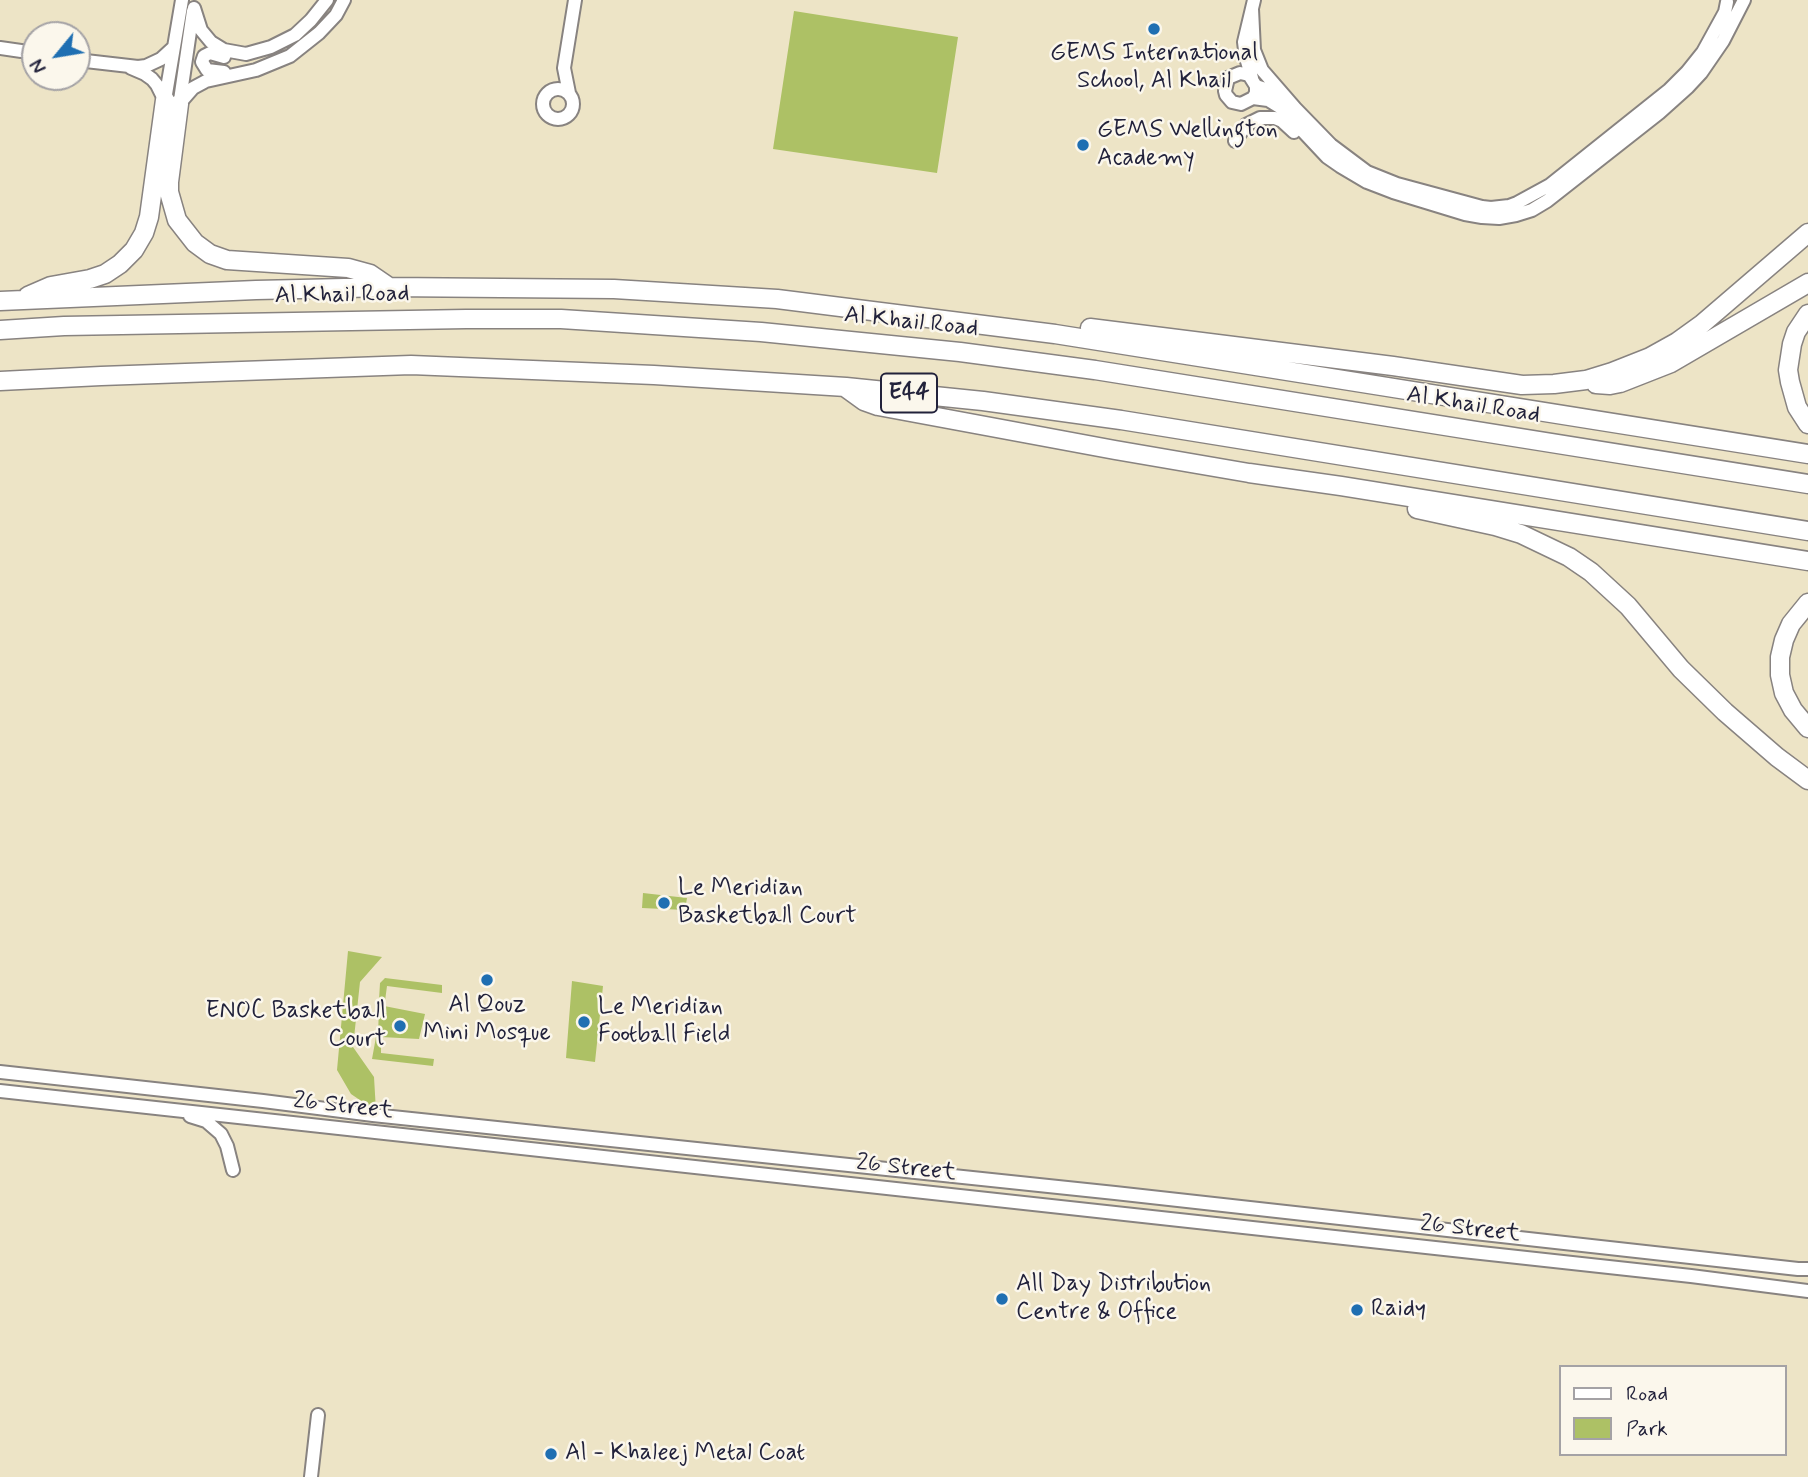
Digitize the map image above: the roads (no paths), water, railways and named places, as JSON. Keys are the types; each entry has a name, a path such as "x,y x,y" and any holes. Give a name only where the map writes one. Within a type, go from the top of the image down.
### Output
{"highway":[{"path":"172,102 169,192 177,220 195,243 210,254 227,260 356,270 377,278 389,287"},
{"path":"21,300 51,286 104,274 120,264 134,250 149,217 172,102"},
{"path":"1055,334 1072,328 1090,328 1371,363 1521,385 1586,380 1632,365 1690,333 1808,233"},
{"path":"1586,380 1610,385 1651,372 1691,352 1808,283"},
{"path":"0,301 389,287 614,289 722,294 831,304 1055,334 1808,454"},
{"path":"1808,314 1796,332 1788,370 1797,407 1808,424"},
{"name":"Al Khail Road","path":"0,330 64,326 561,319 761,332 960,352 1096,370 1808,484"},
{"name":"E44","path":"0,381 411,365 846,387 1121,420 1808,531"},
{"path":"846,387 857,398 878,406 1250,473 1808,561"},
{"path":"1341,486 1363,498 1508,530 1545,544 1569,557 1610,588 1681,669 1725,712 1808,780"},
{"path":"1808,603 1791,624 1784,640 1780,675 1784,693 1793,710 1808,728"}],"street":[{"path":"172,102 173,48 182,0"},
{"path":"244,74 207,70 203,65 203,58 213,53 229,58 243,58 279,44 295,35 327,0"},
{"path":"172,102 213,78 244,74 300,49 328,24 344,0"},
{"path":"564,68 544,97 543,108 551,117 558,119 569,115 573,108 564,68 575,0"},
{"path":"1253,4 1244,42 1254,88 1260,98 1281,108 1327,157 1354,175 1376,186 1482,217 1507,216 1532,210 1659,113 1701,73 1723,41 1744,0"},
{"path":"1253,4 1252,37 1257,61 1269,80 1331,145 1361,166 1490,202 1506,200 1522,193 1554,174 1668,81 1697,49 1728,1"},
{"path":"172,102 194,4"},
{"path":"194,4 201,30 217,47 239,54 261,50"},
{"path":"0,48 21,51"},
{"path":"130,68 154,63 173,48"},
{"path":"91,62 130,68 145,74 172,102"},
{"path":"549,91 559,88 569,93"},
{"path":"1254,88 1271,92 1295,108"},
{"path":"1235,141 1246,125 1260,118 1275,118 1288,126 1322,161 1341,176 1361,185 1376,186"},
{"name":"26 Street","path":"0,1072 1805,1270"},
{"name":"26 Street","path":"0,1091 1679,1274 1808,1291"},
{"path":"241,1116 262,1101"},
{"path":"166,1108 200,1119 216,1129 227,1146 233,1170"},
{"path":"921,1192 928,1184 928,1173"},
{"path":"310,1477 318,1415"}],"place":[{"name":"GEMS International School, Al Khail","path":"1154,29"},
{"name":"GEMS Wellington Academy","path":"1083,145"},
{"name":"Le Meridian Basketball Court","path":"664,903"},
{"name":"Al Qouz Mini Mosque","path":"487,980"},
{"name":"Le Meridian Football Field","path":"584,1022"},
{"name":"ENOC Basketball Court","path":"400,1026"},
{"name":"All Day Distribution Centre & Office","path":"1002,1299"},
{"name":"Raidy","path":"1357,1310"},
{"name":"Al - Khaleej Metal Coat","path":"551,1454"}]}
